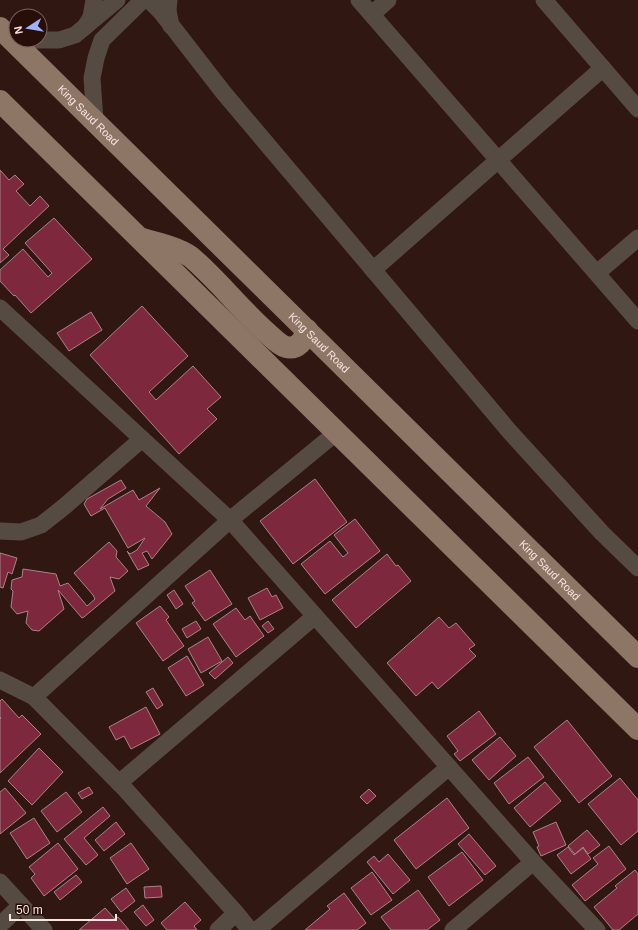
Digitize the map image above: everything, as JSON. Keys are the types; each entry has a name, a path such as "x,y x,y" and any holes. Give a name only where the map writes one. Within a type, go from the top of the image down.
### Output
{"main road":[{"name":"King Saud Road","path":"6,31 94,121 638,657"},
{"path":"0,101 638,729"},
{"path":"139,238 160,244 190,256 261,327 276,341 286,347 294,347 301,343 305,338 306,330"}],"street":[{"path":"84,29 91,17 94,0"},
{"path":"48,40 60,40 75,35 117,0"},
{"path":"94,121 92,78 96,58 102,40 143,0"},
{"path":"149,0 172,26 223,92 510,432 602,533 638,568"},
{"path":"169,0 168,10 172,26"},
{"path":"359,0 638,320"},
{"path":"372,14 388,0"},
{"path":"544,0 638,109"},
{"path":"84,29 102,40"},
{"path":"373,270 603,68"},
{"path":"597,273 638,238"},
{"path":"0,308 230,520 533,862 597,930"},
{"path":"34,697 230,520 337,432"},
{"path":"0,531 21,532 41,525 142,439"},
{"path":"120,783 314,616"},
{"path":"0,680 34,697 120,783 250,930"},
{"path":"257,930 449,767"},
{"path":"453,930 533,862"},
{"path":"0,882 44,930"},
{"path":"0,925 21,905"},
{"path":"218,930 236,913"}],"building":[{"path":"0,170 9,180 15,175 24,184 16,191 30,206 40,196 49,206 3,249 9,255 0,263"},
{"path":"54,218 92,259 31,313 0,281 0,270 23,249 48,277 52,273 25,243"},
{"path":"142,306 188,356 149,392 156,400 193,366 221,397 207,409 217,419 179,454 90,355"},
{"path":"91,312 102,330 69,351 57,333"},
{"path":"315,479 347,522 293,564 260,521"},
{"path":"121,480 126,488 108,499 100,509 133,490 139,500 160,488 146,506 165,522 172,534 152,559 147,551 142,553 149,565 138,570 127,551 130,554 137,550 145,538 128,548 105,508 91,516 84,504 87,499"},
{"path":"355,519 380,551 325,594 301,564 330,541 343,557 348,553 334,535"},
{"path":"109,542 117,551 116,557 128,571 119,579 110,577 115,591 84,617 82,618 58,590 64,609 39,631 32,630 26,623 28,611 17,614 11,607 13,591 11,589 12,580 22,577 23,569 56,574 60,586 68,583 87,606 95,599 74,573"},
{"path":"0,553 17,558 12,574 8,572 3,588 0,587"},
{"path":"387,554 396,566 398,565 411,581 356,628 332,600"},
{"path":"210,570 232,604 205,621 192,603 195,601 185,586"},
{"path":"267,588 272,597 276,595 283,608 260,620 248,598"},
{"path":"174,590 183,604 176,609 167,595"},
{"path":"160,606 169,617 166,620 184,646 163,661 136,623"},
{"path":"236,608 245,620 250,616 264,636 236,657 213,624"},
{"path":"439,617 449,628 456,623 475,645 469,649 476,656 438,689 432,682 416,696 387,663"},
{"path":"196,621 201,629 187,638 182,629"},
{"path":"268,621 274,629 268,633 262,626"},
{"path":"208,637 222,661 201,673 188,649"},
{"path":"187,656 204,685 186,696 168,668"},
{"path":"228,657 233,663 215,679 209,673"},
{"path":"153,688 163,705 157,709 146,692"},
{"path":"2,699 19,718 22,715 41,734 0,773 0,701"},
{"path":"146,707 160,734 131,749 124,736 116,740 109,727"},
{"path":"479,711 496,734 460,761 454,754 458,751 447,736"},
{"path":"567,720 612,776 579,803 534,747"},
{"path":"500,737 516,756 489,780 472,760"},
{"path":"39,748 63,772 32,805 8,781"},
{"path":"528,757 544,777 509,804 494,783"},
{"path":"620,778 638,800 638,831 621,845 588,804"},
{"path":"545,782 561,801 530,827 514,808"},
{"path":"89,787 93,793 82,799 78,793"},
{"path":"5,788 26,813 0,834 0,792"},
{"path":"369,789 376,796 367,804 360,797"},
{"path":"66,792 82,812 57,832 41,811"},
{"path":"447,798 469,828 416,869 394,840"},
{"path":"103,807 110,816 84,838 98,855 86,865 64,839"},
{"path":"34,818 50,843 27,859 10,833"},
{"path":"116,822 125,834 104,851 95,840"},
{"path":"556,822 566,845 541,856 537,847 539,846 533,832"},
{"path":"587,830 600,845 588,854 583,847 575,854 568,846"},
{"path":"469,834 496,866 485,875 458,844"},
{"path":"58,843 78,869 44,896 31,878 35,874 29,867"},
{"path":"131,843 149,869 127,884 110,858"},
{"path":"609,846 626,869 585,901 572,885 598,864 593,858"},
{"path":"568,847 574,855 583,848 591,859 571,874 557,855"},
{"path":"462,852 483,880 449,906 428,877"},
{"path":"388,854 410,880 393,894 367,862 374,856 379,862"},
{"path":"635,870 638,874 638,914 619,930 613,930 594,907 617,888 615,886"},
{"path":"372,872 392,900 371,915 351,888"},
{"path":"76,875 82,882 60,900 54,892"},
{"path":"161,886 162,897 145,898 144,887"},
{"path":"126,888 135,901 121,912 111,899"},
{"path":"418,890 440,920 427,930 391,930 381,917"},
{"path":"344,893 366,923 357,930 305,930 330,909 327,906"},
{"path":"185,902 201,920 194,926 197,930 167,930 161,923"},
{"path":"143,905 154,920 146,926 134,912"},
{"path":"105,908 115,919 118,917 129,930 79,930"}]}
